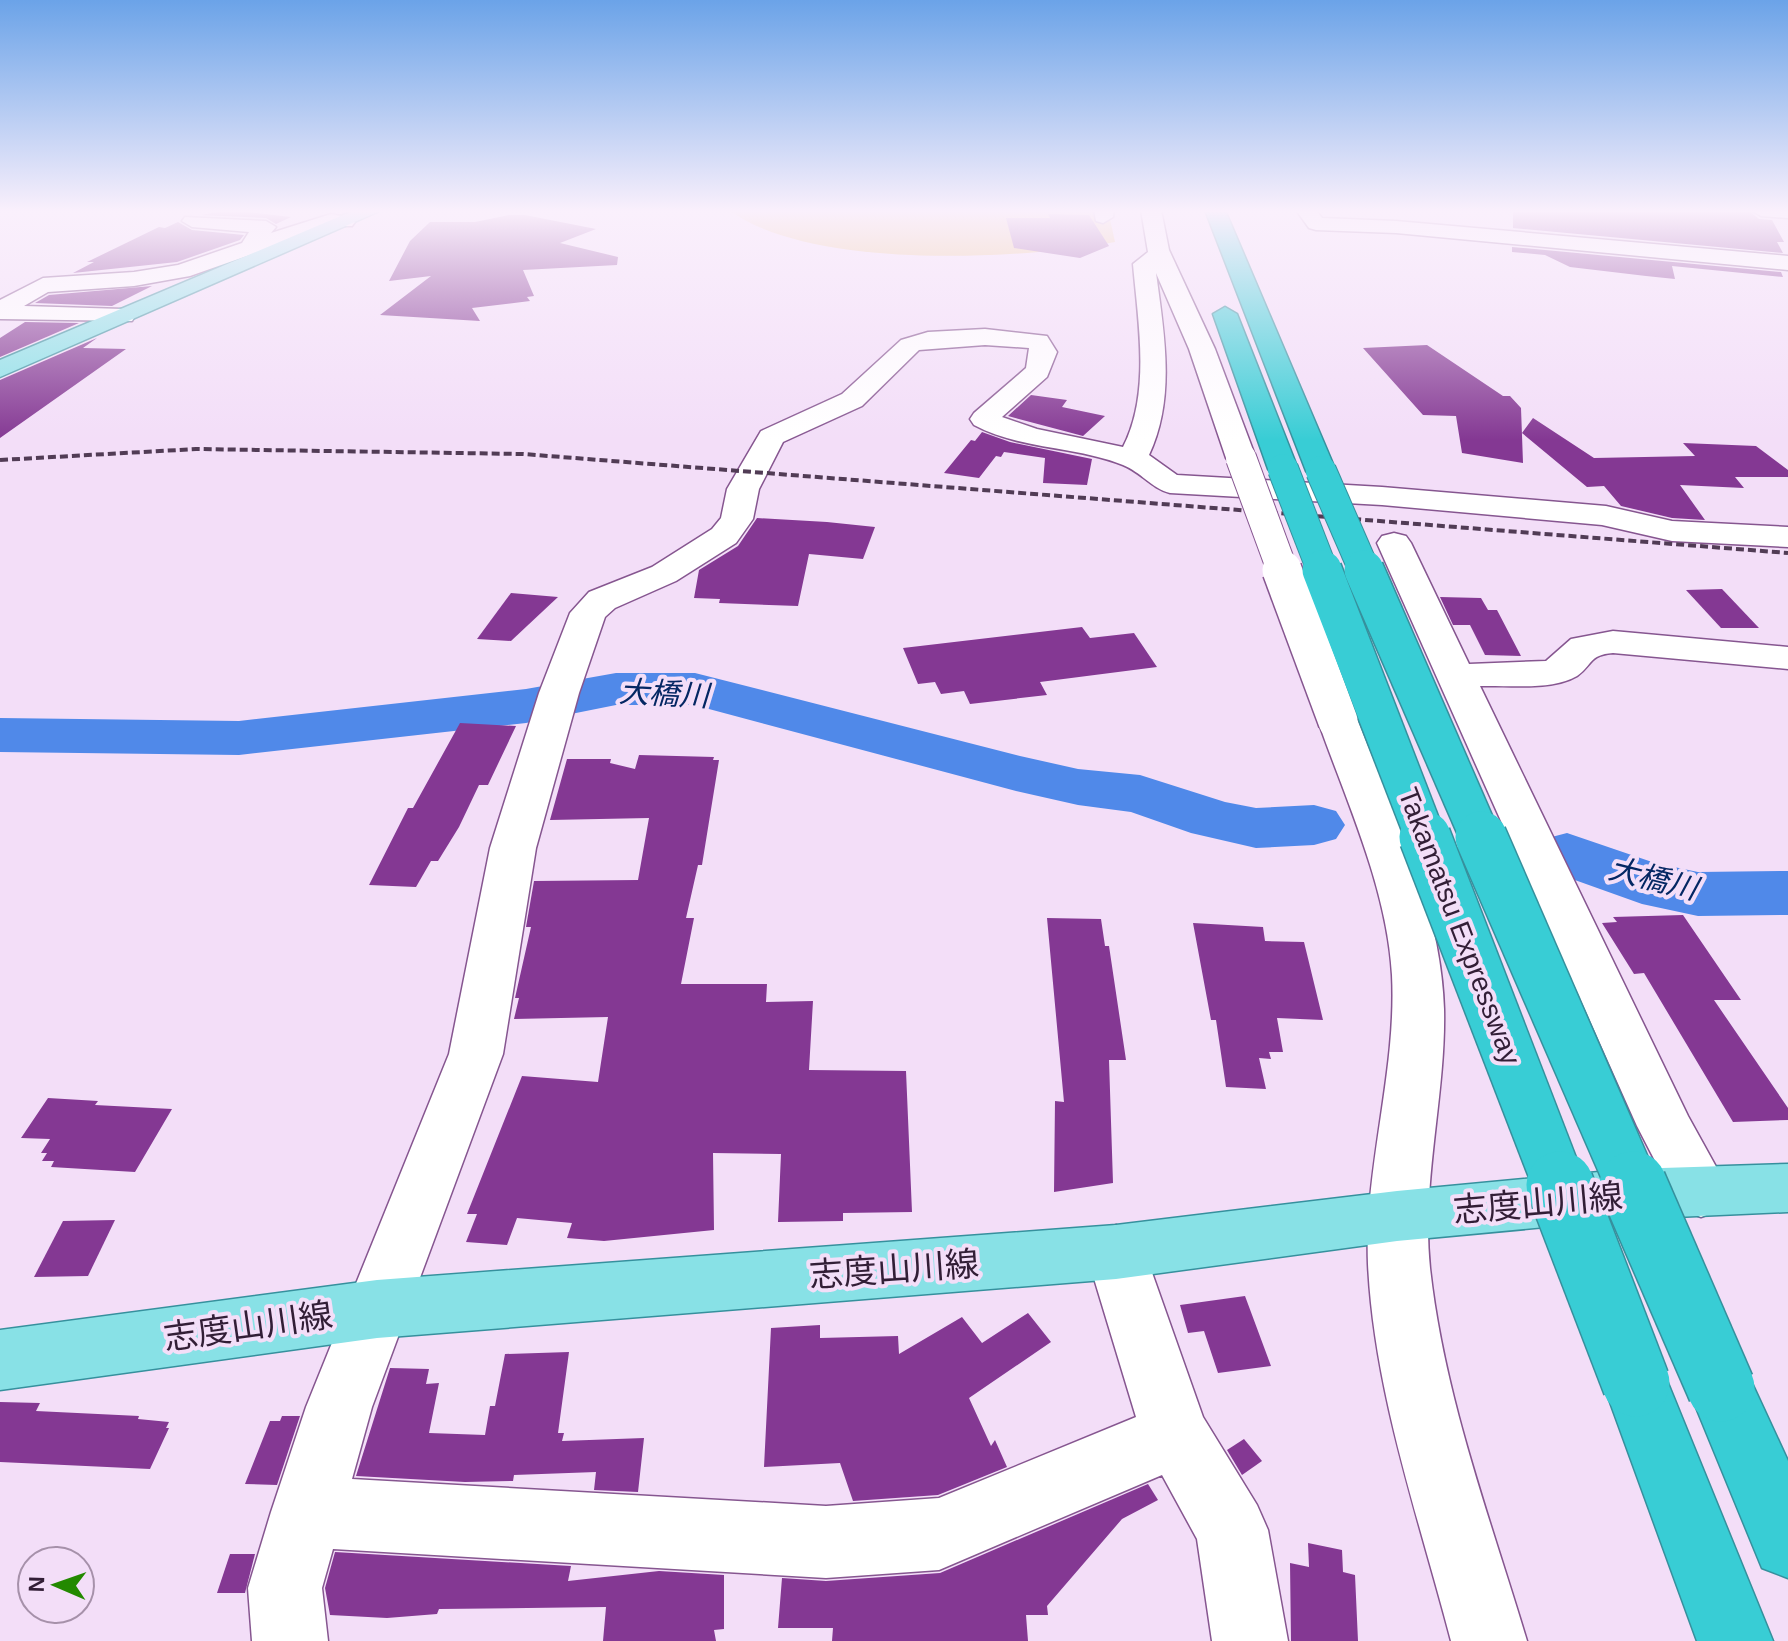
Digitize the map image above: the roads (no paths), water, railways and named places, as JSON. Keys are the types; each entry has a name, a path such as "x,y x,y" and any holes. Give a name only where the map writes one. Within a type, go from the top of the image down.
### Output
{"highway":[{"name":"Takamatsu Expressway","path":"1223,287 1281,466 1721,1388 1788,1542"},
{"name":"Takamatsu Expressway","path":"1217,291 1281,466 1735,1641"}],"main road":[{"path":"0,369 192,287"},
{"name":"志度山川線","path":"0,1360 377,1309 1116,1252 1397,1216 1788,1188"}],"street":[{"path":"3,308 40,287"},
{"path":"1133,457 1145,439 1151,374 1152,338 1146,287"},
{"path":"1174,287 1209,366 1281,466 1338,721 1401,898 1417,974 1411,1107 1397,1216 1409,1345 1489,1641"},
{"path":"3,308 123,316"},
{"path":"0,332 79,335"},
{"path":"290,1641 285,1588 307,1512 339,1407 476,1054 513,848 559,693 588,613 602,600 664,574 724,536 737,519 743,489 771,437 852,400 910,345 928,340 985,337 1038,341 1044,352 1038,371 984,419 1084,449 1133,457 1155,477 1170,484 1382,496 1606,516 1631,525 1666,529 1788,537"},
{"path":"1394,543 1665,1126 1701,1192"},
{"path":"1456,676 1551,672 1565,667 1573,653 1585,645 1613,642 1788,658"},
{"path":"1116,1252 1175,1433 1232,1530 1250,1641"},
{"path":"307,1512 826,1542 939,1534 1122,1459 1175,1433"}],"waterway":[{"name":"大橋川","path":"0,735 239,738 526,706 616,689 695,689 1016,773 1078,787 1140,794 1213,819 1256,828 1314,825"},
{"name":"大橋川","path":"1567,854 1642,882 1698,894 1788,893"}],"railway":[{"path":"0,460 196,449 523,454 1788,553"}]}
